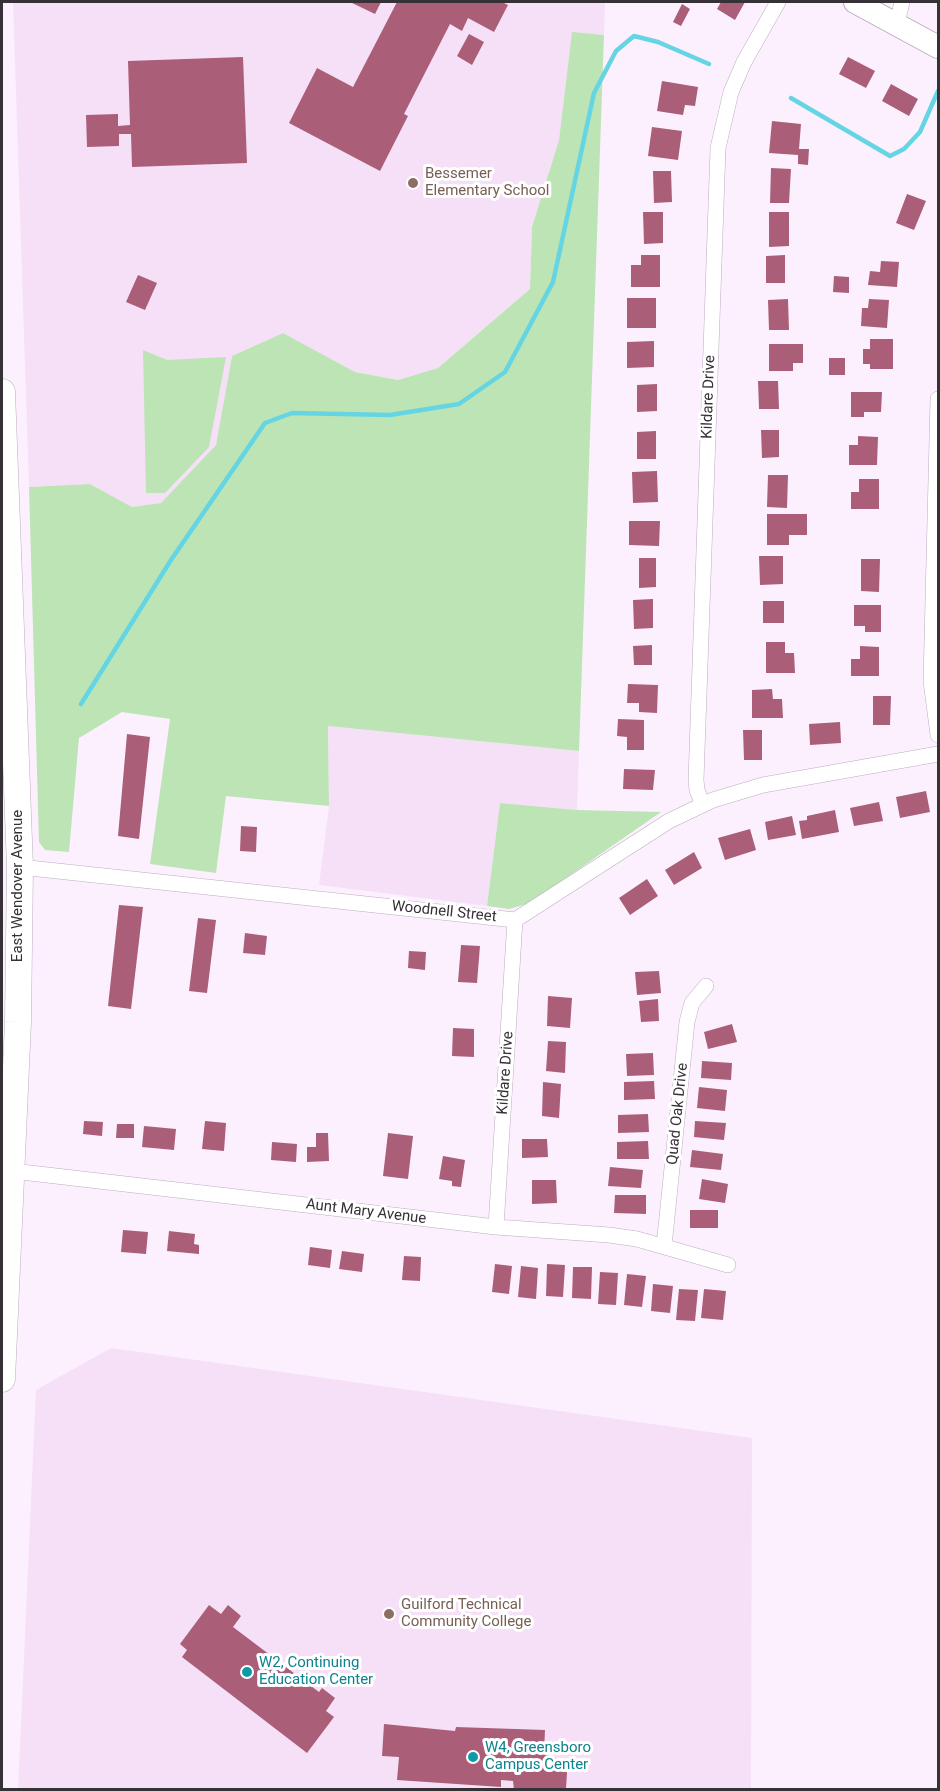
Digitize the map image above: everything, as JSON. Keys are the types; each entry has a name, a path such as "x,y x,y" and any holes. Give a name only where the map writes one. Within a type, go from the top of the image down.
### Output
{"highway":[{"name":"East Wendover Avenue","path":"2,392 20,867 18,1022 6,1170 2,1379"}],"main road":[{"path":"855,2 939,47"}],"street":[{"name":"Kildare Drive","path":"703,805 696,780 718,148 730,93 744,62 778,2"},
{"path":"897,24 902,2"},
{"path":"939,399 931,681 939,735"},
{"name":"Woodnell Street","path":"20,867 515,920 669,821 703,805 763,785 939,754"},
{"name":"Kildare Drive","path":"496,1227 515,920"},
{"name":"Quad Oak Drive","path":"664,1246 687,1022 692,1002 706,986"},
{"name":"Aunt Mary Avenue","path":"6,1170 496,1227 609,1235 664,1246 728,1265"}],"shaded area":[{"path":"13,2 605,2 604,35 572,33 559,140 532,227 530,289 438,368 398,380 355,372 283,333 232,356 216,445 161,503 132,507 90,484 29,487"},
{"path":"328,726 579,751 577,810 500,803 487,906 319,885 329,806"},
{"name":"Guilford Technical Community College","path":"111,1348 752,1438 751,1789 18,1790 36,1390"}],"green space":[{"path":"572,32 604,35 579,751 328,726 329,806 226,796 216,873 150,864 170,719 122,712 79,738 69,852 45,850 39,842 29,487 90,484 132,507 161,503 216,445 232,356 283,333 355,372 398,380 438,368 530,289 532,227 559,140"},
{"path":"143,350 167,360 226,357 209,447 165,493 146,493"},
{"path":"500,803 577,810 661,812 530,903 509,909 487,906"}],"building":[{"path":"350,2 381,2 375,14"},
{"path":"397,2 502,2 508,5 494,32 468,18 462,31 450,24 404,114 408,116 380,171 289,123 317,68 353,87"},
{"path":"721,2 745,2 735,20 717,9"},
{"path":"682,4 690,9 681,26 673,22"},
{"path":"469,34 484,42 472,65 457,56"},
{"path":"243,57 247,163 132,167 131,134 119,134 119,146 87,147 86,115 118,114 118,126 130,125 128,61"},
{"path":"848,57 875,71 866,88 839,74"},
{"path":"662,81 698,87 695,106 685,105 683,115 657,111"},
{"path":"891,84 918,99 909,116 882,101"},
{"path":"772,121 801,124 799,149 809,149 808,165 798,164 798,155 769,153"},
{"path":"652,127 682,131 678,160 648,156"},
{"path":"771,168 791,169 789,203 770,203"},
{"path":"653,171 671,171 672,202 654,203"},
{"path":"907,194 926,201 914,230 896,223"},
{"path":"643,212 663,212 663,243 644,244"},
{"path":"769,212 789,212 789,246 769,247"},
{"path":"641,255 660,255 660,287 631,287 631,265 641,265"},
{"path":"785,255 785,283 766,283 766,256"},
{"path":"881,261 899,262 897,287 868,285 870,271 880,272"},
{"path":"138,275 157,283 145,310 126,302"},
{"path":"834,276 849,277 849,293 833,292"},
{"path":"627,298 656,298 656,328 627,328"},
{"path":"788,299 789,330 769,330 768,300"},
{"path":"869,299 889,300 887,328 861,326 862,308 868,308"},
{"path":"870,339 893,339 893,369 870,369 870,364 863,364 863,349 870,349"},
{"path":"654,341 654,367 627,368 627,342"},
{"path":"769,344 803,344 803,363 793,363 793,371 769,371"},
{"path":"829,358 845,358 845,375 829,375"},
{"path":"758,381 778,381 779,409 759,409"},
{"path":"657,384 657,411 637,412 637,385"},
{"path":"851,392 882,392 881,412 864,412 864,417 851,417"},
{"path":"761,430 779,430 779,457 762,458"},
{"path":"656,431 656,459 637,459 637,432"},
{"path":"858,436 878,437 877,465 849,465 849,445 858,445"},
{"path":"657,471 658,502 633,503 632,472"},
{"path":"768,475 788,475 787,508 767,507"},
{"path":"859,479 879,479 879,509 851,509 851,492 859,492"},
{"path":"767,514 807,514 807,535 789,535 789,545 767,545"},
{"path":"629,521 660,521 659,546 629,545"},
{"path":"759,556 783,556 783,584 760,585"},
{"path":"639,558 656,558 656,587 639,588"},
{"path":"861,559 880,559 879,592 861,591"},
{"path":"653,599 653,628 634,629 633,600"},
{"path":"763,601 784,601 784,623 763,623"},
{"path":"854,605 881,605 881,632 865,632 865,626 854,626"},
{"path":"766,642 785,642 785,653 794,653 795,673 766,673"},
{"path":"652,645 652,665 634,665 633,646"},
{"path":"860,646 879,647 879,676 851,676 851,659 860,659"},
{"path":"628,684 658,685 657,713 639,712 639,703 627,703"},
{"path":"772,689 773,699 782,699 783,718 752,718 752,690"},
{"path":"873,696 891,696 890,725 873,725"},
{"path":"618,719 644,720 644,750 627,750 627,737 617,736"},
{"path":"840,722 841,743 810,745 809,724"},
{"path":"743,730 762,730 762,760 744,760"},
{"path":"127,734 150,737 139,839 118,836"},
{"path":"624,769 655,770 653,790 623,789"},
{"path":"926,791 930,812 900,818 896,797"},
{"path":"879,802 883,821 854,826 850,808"},
{"path":"835,810 839,832 802,839 799,821 807,820 807,816"},
{"path":"792,816 796,835 768,840 765,822"},
{"path":"241,826 257,827 256,852 240,851"},
{"path":"750,829 756,850 725,860 718,838"},
{"path":"694,852 702,868 674,885 665,870"},
{"path":"647,879 658,896 630,915 619,898"},
{"path":"119,905 143,907 131,1009 108,1006"},
{"path":"198,918 216,920 207,993 189,991"},
{"path":"245,933 267,936 265,955 243,953"},
{"path":"461,945 480,946 477,983 458,982"},
{"path":"409,951 426,952 425,970 408,968"},
{"path":"659,971 661,993 637,995 635,972"},
{"path":"548,996 572,998 570,1028 547,1026"},
{"path":"658,999 659,1021 641,1022 639,1001"},
{"path":"732,1024 737,1042 708,1049 704,1032"},
{"path":"453,1028 474,1029 474,1057 452,1056"},
{"path":"548,1041 566,1042 565,1073 546,1071"},
{"path":"653,1053 654,1075 627,1076 626,1054"},
{"path":"702,1061 732,1063 731,1080 701,1078"},
{"path":"654,1081 655,1099 624,1100 624,1082"},
{"path":"543,1082 561,1084 559,1118 542,1116"},
{"path":"699,1087 727,1090 725,1111 697,1108"},
{"path":"648,1114 649,1132 618,1133 618,1115"},
{"path":"84,1121 103,1122 102,1136 83,1134"},
{"path":"205,1121 226,1123 224,1151 202,1149"},
{"path":"695,1121 726,1123 724,1140 694,1137"},
{"path":"117,1124 134,1124 134,1138 116,1138"},
{"path":"144,1126 176,1129 174,1150 142,1147"},
{"path":"316,1133 328,1133 329,1161 307,1162 307,1147 316,1147"},
{"path":"388,1133 413,1136 408,1179 383,1176"},
{"path":"522,1139 547,1139 548,1157 522,1158"},
{"path":"648,1141 649,1159 617,1159 617,1142"},
{"path":"272,1142 297,1144 296,1162 271,1160"},
{"path":"692,1150 723,1154 721,1170 690,1167"},
{"path":"443,1156 465,1160 461,1187 452,1186 452,1181 439,1179"},
{"path":"610,1167 643,1170 641,1188 608,1186"},
{"path":"702,1179 728,1184 725,1203 699,1199"},
{"path":"532,1180 556,1180 557,1203 532,1204"},
{"path":"615,1195 646,1195 646,1214 614,1213"},
{"path":"690,1210 718,1210 718,1228 690,1228"},
{"path":"123,1230 148,1232 146,1254 121,1252"},
{"path":"169,1231 195,1234 194,1244 199,1245 199,1254 167,1251"},
{"path":"310,1247 332,1250 330,1268 308,1265"},
{"path":"342,1251 364,1254 362,1272 339,1269"},
{"path":"404,1256 421,1257 420,1281 402,1280"},
{"path":"495,1264 512,1266 509,1294 492,1292"},
{"path":"547,1264 565,1265 563,1297 546,1296"},
{"path":"521,1266 538,1268 536,1299 518,1297"},
{"path":"573,1267 592,1267 591,1299 572,1298"},
{"path":"600,1272 618,1273 616,1305 598,1304"},
{"path":"627,1274 646,1276 642,1307 624,1305"},
{"path":"653,1284 673,1286 670,1313 651,1311"},
{"path":"679,1289 698,1290 695,1321 676,1320"},
{"path":"704,1289 726,1291 723,1320 701,1318"},
{"name":"W2, Continuing Education Center","path":"209,1605 221,1614 228,1605 241,1616 233,1627 319,1692 322,1688 335,1698 326,1711 334,1717 307,1753 182,1657 187,1650 180,1644"},
{"name":"W4, Greensboro Campus Center","path":"384,1724 455,1731 456,1727 545,1730 544,1753 562,1761 567,1773 566,1788 514,1790 513,1781 501,1780 501,1787 397,1780 399,1757 382,1756"}],"waterway":[{"path":"81,704 171,560 265,423 292,413 390,415 459,404 505,372 553,282 594,93 616,51 634,36 658,42 709,64"},
{"path":"791,98 890,156 904,149 920,132 938,91"}],"place":[{"name":"Bessemer Elementary School","path":"413,183"},
{"name":"Guilford Technical Community College","path":"389,1614"},
{"name":"W2, Continuing Education Center","path":"247,1672"},
{"name":"W4, Greensboro Campus Center","path":"473,1757"}]}
